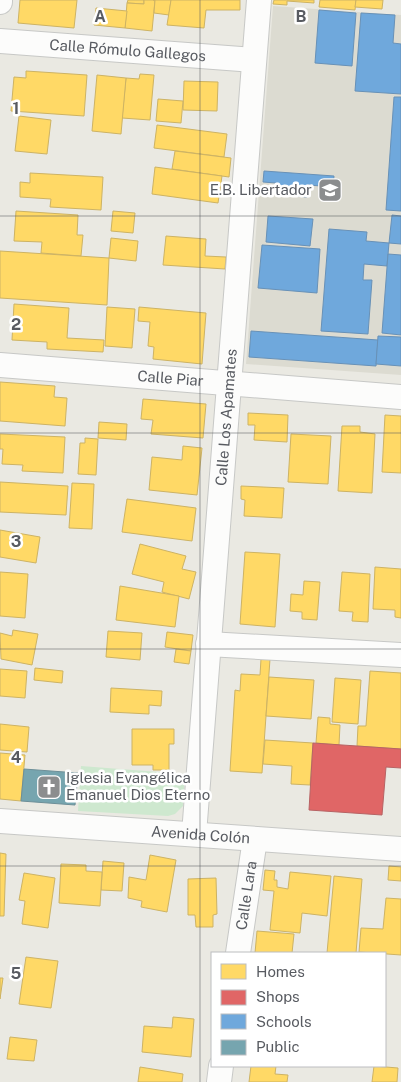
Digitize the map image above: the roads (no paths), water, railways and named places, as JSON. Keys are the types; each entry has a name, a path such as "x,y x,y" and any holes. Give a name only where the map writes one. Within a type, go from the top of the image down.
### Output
{"street":[{"name":"Calle Los Apamates","path":"194,834 259,0"},
{"name":"Calle Rómulo Gallegos","path":"0,41 254,60"},
{"name":"Calle Piar","path":"0,365 401,397"},
{"path":"208,644 401,655"},
{"name":"Avenida Colón","path":"0,821 401,849"},
{"name":"Calle Lara","path":"238,952 256,839"},
{"path":"219,1082 221,1067"}],"place":[{"name":"E.B. Libertador","path":"330,190"},
{"name":"Iglesia Evangélica Emanuel Dios Eterno","path":"49,787"}]}
